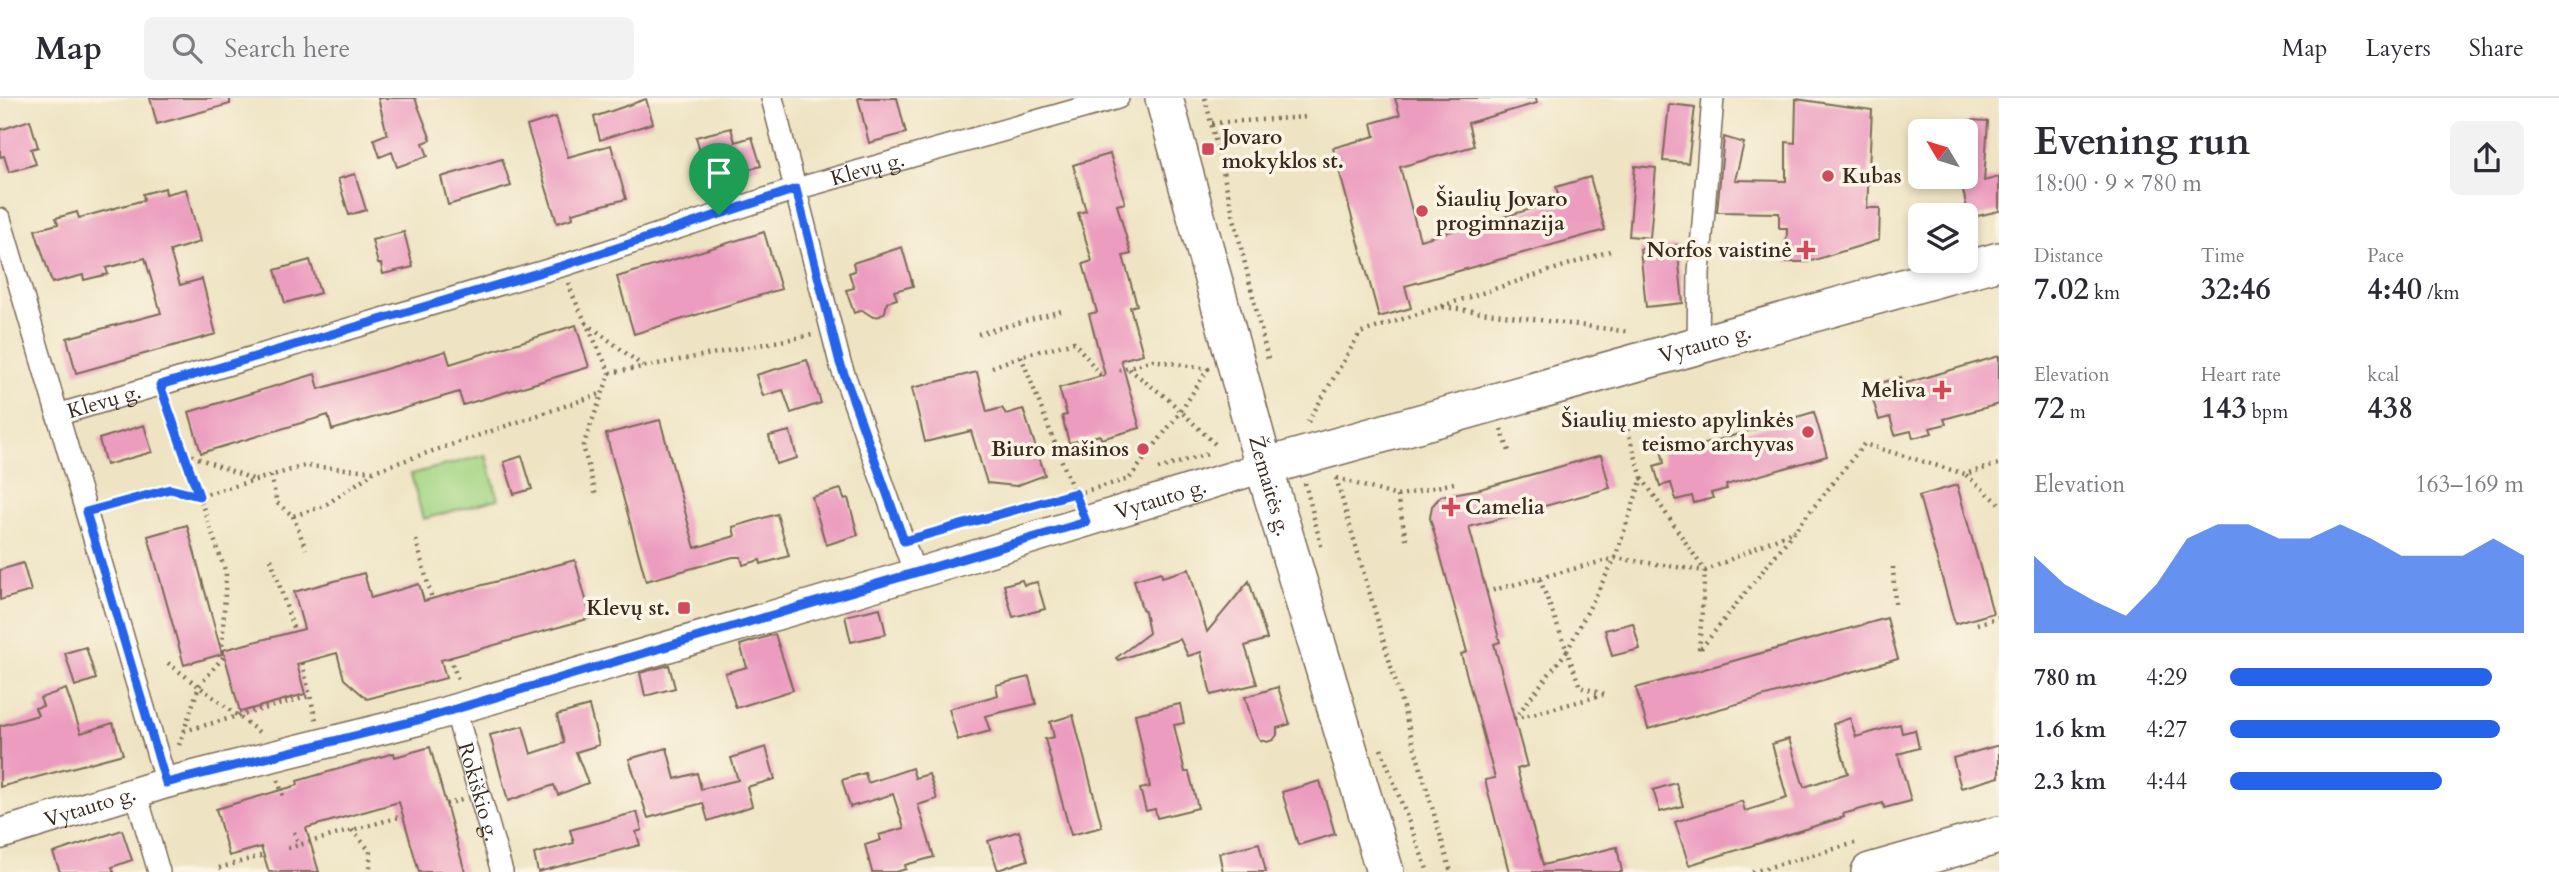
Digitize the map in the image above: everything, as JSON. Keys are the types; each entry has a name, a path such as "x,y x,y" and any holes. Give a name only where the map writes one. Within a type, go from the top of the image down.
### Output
{"highway":[{"name":"Žemaitės g.","path":"1164,98 1264,467 1385,872"},
{"name":"Vytauto g.","path":"1264,467 1999,261"},
{"path":"1870,872 1999,835"}],"main road":[{"name":"Vytauto g.","path":"0,834 166,783 455,709 915,574 1264,467"}],"street":[{"path":"772,98 830,332 915,574"},
{"name":"Klevų g.","path":"57,415 565,265 796,189 1118,98"},
{"path":"1698,346 1699,273 1713,98"},
{"path":"0,219 166,783"},
{"name":"Rokiškio g.","path":"455,709 502,872"},
{"path":"136,793 159,872"}],"path":[{"path":"1205,98 1269,365"},
{"path":"1212,123 1307,117"},
{"path":"1308,422 1360,333 1613,250"},
{"path":"565,265 572,294 610,373 583,446 596,496"},
{"path":"1439,307 1630,332"},
{"path":"978,334 1065,310"},
{"path":"586,323 643,366"},
{"path":"610,373 830,332"},
{"path":"992,367 1074,342 1100,374 1105,373"},
{"path":"1021,356 1086,522"},
{"path":"1119,370 1153,360 1208,369 1181,411 1129,479"},
{"path":"1128,369 1181,411 1216,444"},
{"path":"160,385 226,573 222,649 224,656 199,686 166,783"},
{"path":"293,516 324,506 374,471 603,393"},
{"path":"1624,419 1642,478 1705,571 1699,651 1864,444 1965,474 1999,503"},
{"path":"1501,428 1509,451"},
{"path":"183,452 256,480"},
{"path":"1153,471 1211,453"},
{"path":"1965,474 1999,464"},
{"path":"86,512 170,489 199,496 305,466 374,471"},
{"path":"904,541 1141,475"},
{"path":"271,476 277,503 293,516 306,549"},
{"path":"1451,872 1336,478 1396,496 1458,482"},
{"path":"1539,577 1567,651 1580,687 1604,694 1514,719 1567,651 1615,558 1642,478"},
{"path":"1308,496 1326,562"},
{"path":"1396,496 1407,542"},
{"path":"1486,592 1615,558 1705,571 1796,530"},
{"path":"416,540 432,599"},
{"path":"271,559 294,631"},
{"path":"1893,567 1895,604"},
{"path":"1977,624 1999,617"},
{"path":"169,663 287,753"},
{"path":"302,663 321,744"},
{"path":"184,732 310,696"},
{"path":"1378,736 1427,872"},
{"path":"288,848 403,816"},
{"path":"352,830 370,851 370,872"},
{"path":"294,832 299,845"},
{"path":"219,868 264,855"}],"green space":[{"path":"486,455 498,499 423,519 411,474"}],"building":[{"path":"150,98 230,98 230,104 157,124"},
{"path":"378,98 415,98 431,140 423,143 428,156 397,167 392,152 380,157 374,139 387,134"},
{"path":"858,98 897,98 906,133 869,143"},
{"path":"1395,98 1536,98 1537,103 1468,123 1474,146 1400,167 1420,240 1560,201 1556,187 1590,177 1605,230 1405,286 1411,308 1379,317 1333,148 1375,136 1372,123 1400,115"},
{"path":"646,99 653,123 600,140 594,117"},
{"name":"Kubas","path":"1796,99 1872,110 1867,208 1880,208 1879,240 1808,262 1786,262 1787,228 1779,228 1779,213 1717,212 1724,137 1744,143 1735,180 1786,181 1786,142 1795,143"},
{"path":"1669,104 1695,107 1688,163 1663,161"},
{"path":"556,117 568,157 611,145 626,199 572,213 573,218 557,223 527,126"},
{"path":"30,120 38,147 31,149 36,164 9,172 4,156 0,157 0,130"},
{"path":"1978,120 1988,121 1984,181 1999,177 1999,211 1978,216 1978,203 1966,203 1963,189 1978,189"},
{"path":"731,128 735,142 752,137 761,166 708,181 696,137"},
{"path":"1110,154 1125,203 1117,205 1131,254 1123,256 1137,305 1130,307 1143,354 1121,360 1140,428 1101,439 1100,435 1069,443 1062,416 1067,415 1059,388 1105,375 1089,314 1097,312 1083,264 1092,261 1078,213 1086,211 1073,165"},
{"path":"502,159 511,186 448,205 441,177"},
{"path":"1635,166 1656,168 1650,238 1629,236"},
{"path":"355,174 366,210 349,215 338,179"},
{"path":"165,188 166,194 186,189 200,242 170,251 180,285 202,279 216,334 76,373 67,338 161,313 145,258 106,268 108,274 84,280 83,275 52,283 35,230 58,224 56,218 77,212 79,218 144,200 143,194"},
{"path":"404,232 413,267 383,274 372,240"},
{"path":"764,232 781,289 634,334 617,277"},
{"path":"1677,245 1683,303 1646,307 1640,249"},
{"path":"902,247 913,286 894,291 897,299 887,302 885,312 880,316 873,317 862,310 854,313 846,290 854,288 849,273 855,271 853,263"},
{"path":"310,260 320,293 285,303 275,270"},
{"path":"576,325 589,367 463,405 459,392 332,430 328,415 201,453 189,412 315,374 319,389 446,351 450,364"},
{"path":"1999,356 1999,404 1944,419 1946,424 1930,428 1932,433 1913,438 1911,431 1895,435 1890,417 1879,420 1873,400 1883,397 1880,383 1901,377 1903,384"},
{"path":"807,360 821,403 791,413 783,390 763,396 756,375"},
{"path":"977,372 987,412 1002,408 1006,414 1023,409 1045,475 1016,486 987,483 971,431 925,442 912,388"},
{"path":"1814,412 1827,456 1726,485 1727,489 1711,493 1713,498 1694,503 1692,496 1676,500 1671,483 1660,486 1654,466 1664,463 1661,449 1682,442 1684,450"},
{"path":"660,420 695,548 735,536 733,527 777,514 789,556 761,564 760,560 743,565 741,557 733,557 646,581 606,434"},
{"path":"144,425 152,452 106,465 99,439"},
{"path":"790,431 797,458 776,464 769,436"},
{"path":"1601,455 1610,488 1469,527 1500,642 1494,644 1527,766 1517,769 1543,865 1617,847 1622,872 1509,872 1485,780 1495,778 1461,654 1467,652 1430,518 1432,506 1441,496 1480,489"},
{"path":"522,456 532,489 514,494 504,462"},
{"path":"1957,485 1993,613 1955,624 1919,496"},
{"path":"841,489 844,499 848,498 858,535 826,545 812,497"},
{"path":"187,525 222,654 184,665 148,536"},
{"path":"575,560 591,618 441,660 446,678 367,699 344,679 337,653 297,664 305,694 240,712 223,650 304,629 294,592 364,573 371,598 419,584 424,601"},
{"path":"23,563 31,591 0,600 0,570"},
{"path":"1189,569 1207,632 1249,581 1267,639 1245,646 1257,684 1211,695 1201,652 1188,656 1180,639 1118,660 1116,658 1149,633 1145,611 1142,609 1134,580 1161,572 1162,577"},
{"path":"1022,580 1024,585 1037,582 1045,609 1013,617 1004,585"},
{"path":"880,608 886,634 851,642 845,616"},
{"path":"1887,618 1898,659 1648,729 1636,688"},
{"path":"1633,623 1640,649 1612,656 1605,630"},
{"path":"775,634 793,690 736,708 725,673 747,667 740,645"},
{"path":"86,647 96,679 75,686 65,653"},
{"path":"669,665 675,688 645,696 640,673"},
{"path":"1029,677 1036,704 985,716 990,731 958,740 949,709 998,695 996,685"},
{"path":"1278,687 1290,724 1277,728 1277,735 1267,742 1260,740 1256,734 1245,697"},
{"path":"66,689 81,733 113,723 123,754 0,787 0,726 38,715 35,708 43,706 40,698"},
{"path":"1180,704 1184,723 1174,725 1185,772 1189,772 1198,808 1157,818 1155,809 1146,811 1140,789 1150,787 1135,714"},
{"path":"589,706 599,745 576,752 588,783 558,795 554,785 508,801 490,735 523,726 531,754 564,743 557,715"},
{"path":"1073,715 1102,827 1071,835 1045,739 1054,737 1050,722"},
{"path":"1850,718 1856,737 1900,724 1902,733 1915,730 1919,748 1898,754 1911,801 1884,808 1883,803 1843,814 1844,817 1689,865 1675,822 1742,801 1745,811 1787,798 1772,744 1789,739 1804,787 1848,773 1833,724"},
{"path":"1999,745 1999,777 1961,788 1953,758"},
{"path":"430,747 465,872 419,872 399,802 306,828 319,872 269,872 261,847 229,856 216,809 298,785 297,781 394,753 395,757"},
{"path":"766,747 775,779 747,787 752,806 708,821 703,803 648,818 629,759 667,748 675,779 697,773 701,789 738,780 731,758"},
{"path":"912,768 915,778 929,774 937,799 918,805 934,857 905,865 906,869 896,872 872,872 865,845 881,840 879,835 904,828 893,794 850,807 842,780 865,773 868,783"},
{"path":"1320,781 1335,834 1298,845 1282,792"},
{"path":"1676,783 1683,806 1660,812 1653,790"},
{"path":"637,812 642,830 636,832 640,845 538,872 534,854 574,843 570,830"},
{"path":"122,830 132,860 112,867 114,872 60,872 53,853"},
{"path":"1019,831 1028,860 998,870 988,841"},
{"path":"1259,843 1266,872 1223,872 1219,853"}],"place":[{"name":"Jovaro mokyklos st.","path":"1208,149"},
{"name":"Kubas","path":"1828,176"},
{"name":"Šiaulių Jovaro progimnazija","path":"1422,211"},
{"name":"Norfos vaistinė","path":"1806,250"},
{"name":"Meliva","path":"1942,390"},
{"name":"Šiaulių miesto apylinkės teismo archyvas","path":"1808,432"},
{"name":"Biuro mašinos","path":"1143,449"},
{"name":"Camelia","path":"1451,507"},
{"name":"Klevų st.","path":"684,608"}],"route":[{"path":"796,189 830,332 904,541 1075,493 1086,522 422,719 166,783 86,512 170,489 199,496 160,385 565,265 719,215 796,189"}]}
